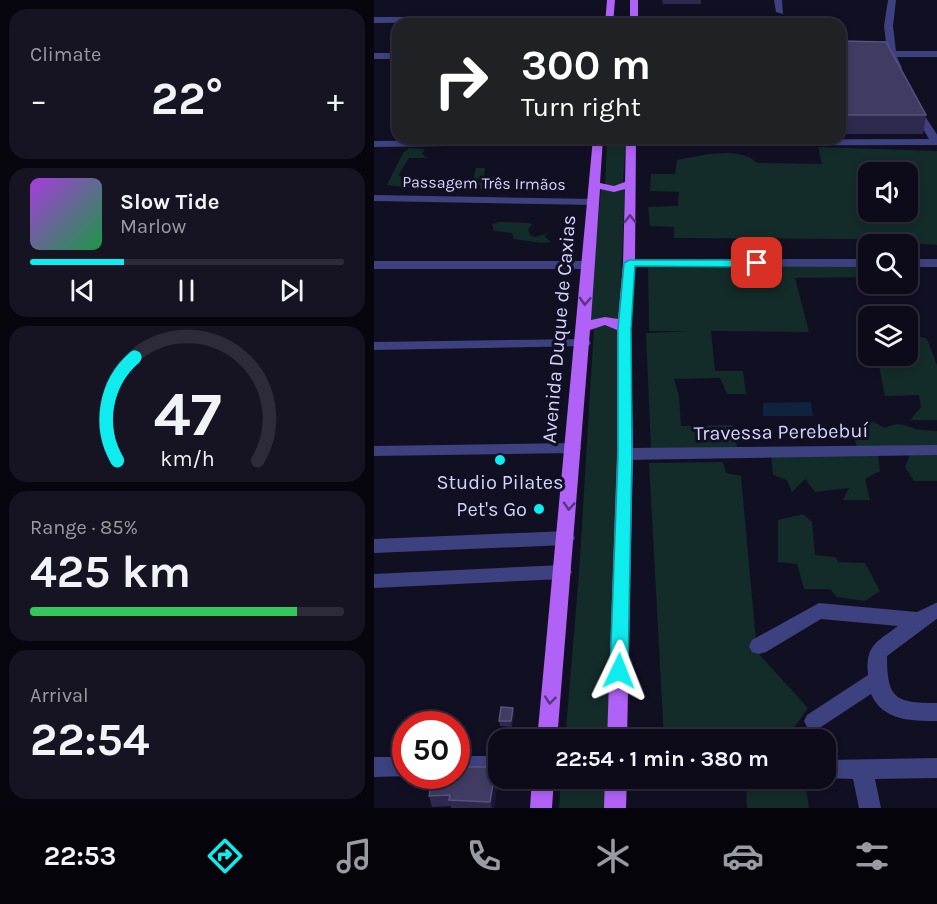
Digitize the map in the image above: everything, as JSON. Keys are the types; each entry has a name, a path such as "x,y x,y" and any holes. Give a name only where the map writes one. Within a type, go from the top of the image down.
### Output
{"main road":[{"path":"610,18 611,0"},
{"path":"634,0 634,18"},
{"name":"Avenida Duque de Caxias","path":"547,729 584,343 587,265 596,185 598,144"},
{"path":"617,729 625,454 624,329 629,263 631,144"},
{"path":"596,185 614,189 630,184"},
{"path":"584,328 605,320 617,322 624,329"},
{"path":"540,808 542,789"},
{"path":"615,808 616,789"}],"street":[{"path":"778,0 780,12"},
{"path":"892,0 887,22 891,54 904,87 937,142"},
{"path":"374,20 392,20"},
{"path":"871,54 938,54"},
{"path":"374,56 392,56"},
{"path":"846,142 937,142"},
{"path":"374,144 392,143"},
{"name":"Passagem Três Irmãos","path":"374,198 594,202"},
{"path":"629,263 858,263"},
{"path":"918,263 938,263"},
{"path":"374,265 587,265"},
{"path":"374,346 584,343"},
{"path":"374,450 573,448"},
{"name":"Travessa Perebebuí","path":"625,454 938,450"},
{"path":"374,546 566,538"},
{"path":"374,581 563,572"},
{"path":"938,609 919,620 877,653 876,680 882,697 890,706 901,711 938,711"},
{"path":"759,646 819,611 919,620"},
{"path":"814,721 876,680"},
{"path":"470,766 488,766"},
{"path":"374,767 392,767"},
{"path":"836,770 938,768"},
{"path":"862,770 870,808"}],"green space":[{"path":"607,144 626,144 623,184 618,187 605,185"},
{"path":"818,147 937,151 937,245 918,244 918,234 858,234 858,239 674,238 674,227 650,226 648,207 678,206 679,192 650,191 651,174 675,174 677,160 707,154 740,154 757,163 822,164"},
{"path":"409,148 425,149 422,154 427,158 409,158 398,176 418,178 414,188 387,185 403,153"},
{"path":"476,168 485,168 484,178 498,176 504,183 498,189 490,186 489,190 480,189 480,185 471,186"},
{"path":"601,189 625,189 619,321 600,318 589,322"},
{"path":"499,222 530,223 532,225 528,229 530,235 535,237 550,233 544,236 551,242 514,239 512,233 494,231 492,224"},
{"path":"858,265 858,277 795,278 809,332 711,331 715,371 743,371 746,394 727,394 720,378 674,379 679,396 681,426 733,425 737,447 651,449 646,333 691,331 649,331 648,266"},
{"path":"600,324 611,325 618,330 619,481 608,729 566,729 579,574 594,327"},
{"path":"918,336 927,339 937,365 937,420 910,420 921,407 919,395 885,396 879,366 918,366"},
{"path":"869,420 885,428 899,424 918,430 937,431 937,446 857,446 854,438 862,435"},
{"path":"937,453 937,481 914,481 905,467 910,454"},
{"path":"771,455 878,455 880,471 865,479 870,500 843,500 849,488 815,492 805,479 792,492 787,480 773,475"},
{"path":"723,462 726,473 741,476 757,652 808,708 793,729 663,729 649,463"},
{"path":"803,514 812,522 815,555 836,557 838,562 865,563 880,591 865,601 837,597 830,589 804,589 797,564 778,562 778,520"},
{"path":"560,789 606,789 605,808 559,808"},
{"path":"746,789 806,789 809,808 747,808"}],"water":[{"path":"811,402 813,416 763,416 763,403"}],"building":[{"path":"846,41 886,42 926,115 846,115"},
{"path":"501,707 513,708 511,721 499,721"},
{"path":"470,767 488,767 488,789 492,789 490,802 449,800 450,795 429,796 430,789 470,789"}],"place":[{"name":"Studio Pilates","path":"500,460"},
{"name":"Pet's Go","path":"539,509"}],"route":[{"path":"619,671 625,454 624,329 629,263 757,263"}]}
